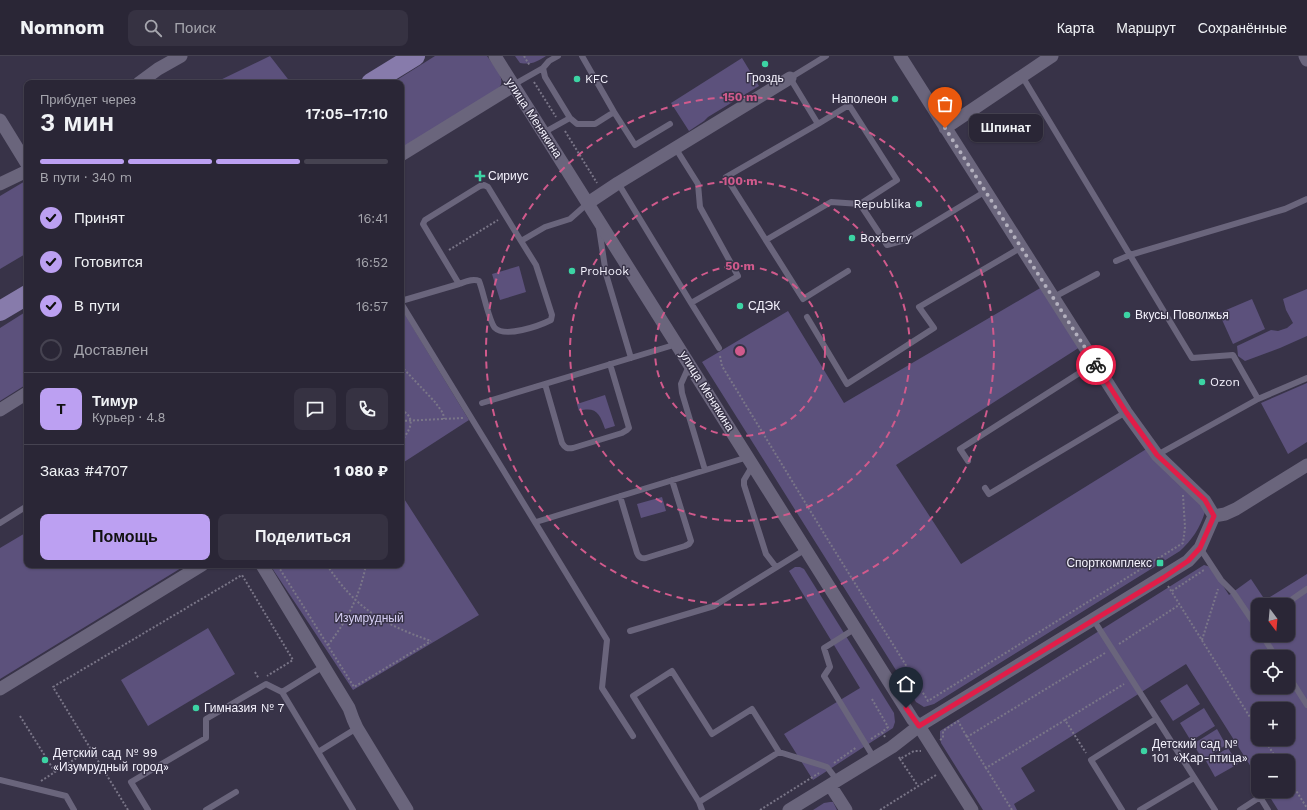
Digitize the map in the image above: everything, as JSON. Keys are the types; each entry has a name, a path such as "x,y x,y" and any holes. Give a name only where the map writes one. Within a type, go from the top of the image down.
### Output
{"main road":[{"path":"376,80 411,57"},
{"path":"0,311 24,297"}],"street":[{"path":"143,80 158,69 181,56"},
{"name":"улица Менякина","path":"495,56 512,86 598,218 913,720 919,726 972,810"},
{"path":"900,56 1126,412 1157,455 1205,500 1214,516"},
{"path":"945,128 1052,56"},
{"path":"1306,56 1307,60"},
{"path":"588,203 618,183 676,149 790,78"},
{"path":"404,153 512,86"},
{"path":"0,120 24,159"},
{"path":"0,184 24,172"},
{"path":"0,410 24,395"},
{"path":"1214,516 1236,509 1307,465"},
{"path":"789,810 892,747 919,726 1163,578 1188,561 1200,548 1214,516"},
{"path":"0,689 197,568"},
{"path":"264,568 349,708 352,719 407,810"},
{"path":"833,782 846,810"}],"lane":[{"path":"512,86 543,68 549,61 558,56"},
{"path":"582,56 635,145 670,124"},
{"path":"818,124 790,78 826,56"},
{"path":"543,68 545,77 570,118 578,124 595,124 614,112"},
{"path":"1022,76 1192,358 1233,356 1258,399"},
{"path":"766,240 831,202 860,204 897,180 849,104 818,124 726,177 803,299 848,270"},
{"path":"543,133 570,118"},
{"path":"676,149 698,184 700,207 738,276 691,303"},
{"path":"618,183 719,348"},
{"path":"404,301 476,279 479,281 493,324 498,330 511,333 551,320 552,315 536,265 506,215 488,188 484,185 437,212 425,220 423,224 459,284"},
{"path":"860,204 887,245 905,240 986,191"},
{"path":"1116,261 1130,255 1285,209 1307,200"},
{"path":"522,241 544,227 570,219 588,203"},
{"path":"598,218 606,274 631,358"},
{"path":"807,317 847,384 934,328 919,307 1022,247"},
{"path":"1054,297 1096,274"},
{"path":"404,307 607,640 602,688 633,736"},
{"path":"482,403 677,344"},
{"path":"968,461 960,449 1095,363"},
{"path":"544,384 562,443 564,447 568,449 573,448 622,433 629,428 610,364"},
{"path":"690,364 681,384 682,393 705,470"},
{"path":"1157,455 1258,399 1307,378"},
{"path":"985,488 989,494 1126,412"},
{"path":"536,522 705,470 750,461 744,480 744,485 766,554 776,567"},
{"path":"620,496 639,557 642,559 685,546 691,541 672,480"},
{"path":"0,523 24,508"},
{"path":"1200,548 1221,580 1233,592 1251,617"},
{"path":"630,631 714,606 806,549"},
{"path":"1294,598 1307,589"},
{"path":"1094,619 1215,810"},
{"path":"856,628 824,648 830,667 824,676 874,758"},
{"path":"282,692 324,666"},
{"path":"702,810 699,802 633,696 672,671 712,734 752,709 779,752 827,767 833,782"},
{"path":"1295,683 1304,694 1307,705"},
{"path":"148,810 131,782 206,738 206,719 266,684 282,692 352,810"},
{"path":"1122,810 1091,760 1156,719"},
{"path":"318,752 358,728"},
{"path":"699,802 779,752"},
{"path":"1140,810 1194,778"},
{"path":"0,780 66,796 74,810"},
{"path":"206,810 236,792"},
{"path":"1240,810 1260,797 1268,810"}],"path":[{"path":"441,255 506,215"},
{"path":"719,348 722,366 928,701 1183,543 1185,528 1182,491"},
{"path":"404,369 435,402 443,413 444,419"},
{"path":"404,412 409,416 411,421 410,427 404,437"},
{"path":"404,421 472,418"},
{"path":"1152,562 1172,591 1179,606 1251,719"},
{"path":"280,568 354,687 431,641 381,620 355,601 328,568"},
{"path":"328,645 340,628 355,601 365,568"},
{"path":"128,810 53,687 242,575 293,660 266,676"},
{"path":"1202,640 1221,580"},
{"path":"1012,810 967,736 1112,649 1179,606"},
{"path":"255,672 260,680"},
{"path":"892,686 912,675"},
{"path":"986,768 1132,680"},
{"path":"20,716 55,772"},
{"path":"1066,720 1091,760"},
{"path":"30,788 78,757"},
{"path":"900,759 918,786"},
{"path":"880,810 937,774"},
{"path":"1295,789 1307,808"}],"green space":[{"path":"270,56 289,80 220,80"},
{"path":"435,56 487,56 500,76 501,84 499,88 404,148 404,80 397,80"},
{"path":"515,56 546,56 528,64 520,63"},
{"path":"742,58 759,86 708,117 689,131 671,103"},
{"path":"24,182 24,255 0,269 0,196"},
{"path":"519,266 526,292 500,300 492,274"},
{"path":"1042,287 1080,347 896,465 961,564 1148,448 1196,497 1205,512 1195,533 1180,551 934,704 924,707 916,702 702,362 788,311 844,403"},
{"path":"1307,289 1307,336 1245,361 1238,356 1237,346 1271,330 1278,331 1287,328 1293,323 1286,310 1283,299"},
{"path":"1252,299 1265,329 1233,344 1219,313"},
{"path":"24,313 24,386 0,401 0,328"},
{"path":"404,313 469,420 404,462"},
{"path":"1307,383 1307,442 1288,454 1261,403"},
{"path":"605,395 615,426 605,429 599,415 596,412 590,410 579,411 577,404"},
{"path":"662,497 666,511 641,518 637,504"},
{"name":"Изумрудный","path":"404,499 479,615 353,690 272,568 404,568"},
{"path":"24,534 24,568 181,568 0,679 0,548"},
{"path":"1204,565 1211,567 1229,595 1251,579 1264,598 1251,598 1251,642 1295,642 1295,598 1268,598 1307,574 1307,810 1278,810 1270,798 1295,798 1295,754 1251,754 1251,767 1186,664 1021,768 1035,791 1014,804 1017,810 983,810 941,743 940,731"},
{"path":"795,567 804,569 894,713 895,722 893,728 813,780 784,734 860,688 789,571"},
{"path":"208,628 235,674 148,726 121,680"},
{"path":"1187,684 1200,704 1173,721 1160,701"},
{"path":"1204,708 1215,726 1191,741 1180,723"},
{"path":"1217,729 1226,745 1203,760 1193,744"},
{"path":"1228,748 1238,764 1215,777 1206,761"},
{"path":"833,802 837,810 813,810 824,803"}],"way so far":[{"path":"945,128 1096,365"}],"place":[{"name":"Гроздь","path":"765,64"},
{"name":"KFC","path":"577,79"},
{"name":"Наполеон","path":"895,99"},
{"name":"Шпинат","path":"945,128"},
{"name":"Сириус","path":"480,176"},
{"name":"Republika","path":"919,204"},
{"name":"Boxberry","path":"852,238"},
{"name":"ProHook","path":"572,271"},
{"name":"СДЭК","path":"740,306"},
{"name":"Вкусы Поволжья","path":"1127,315"},
{"name":"Ozon","path":"1202,382"},
{"name":"Спорткомплекс","path":"1160,563"},
{"name":"Гимназия № 7","path":"196,708"},
{"name":"Детский сад № 101 «Жар-птица»","path":"1144,751"},
{"name":"Детский сад № 99 «Изумрудный город»","path":"45,760"}],"route":[{"path":"906,708 913,720 919,726 1163,578 1188,561 1200,548 1214,516 1210,508 1205,500 1157,455 1126,412 1096,365"}]}
